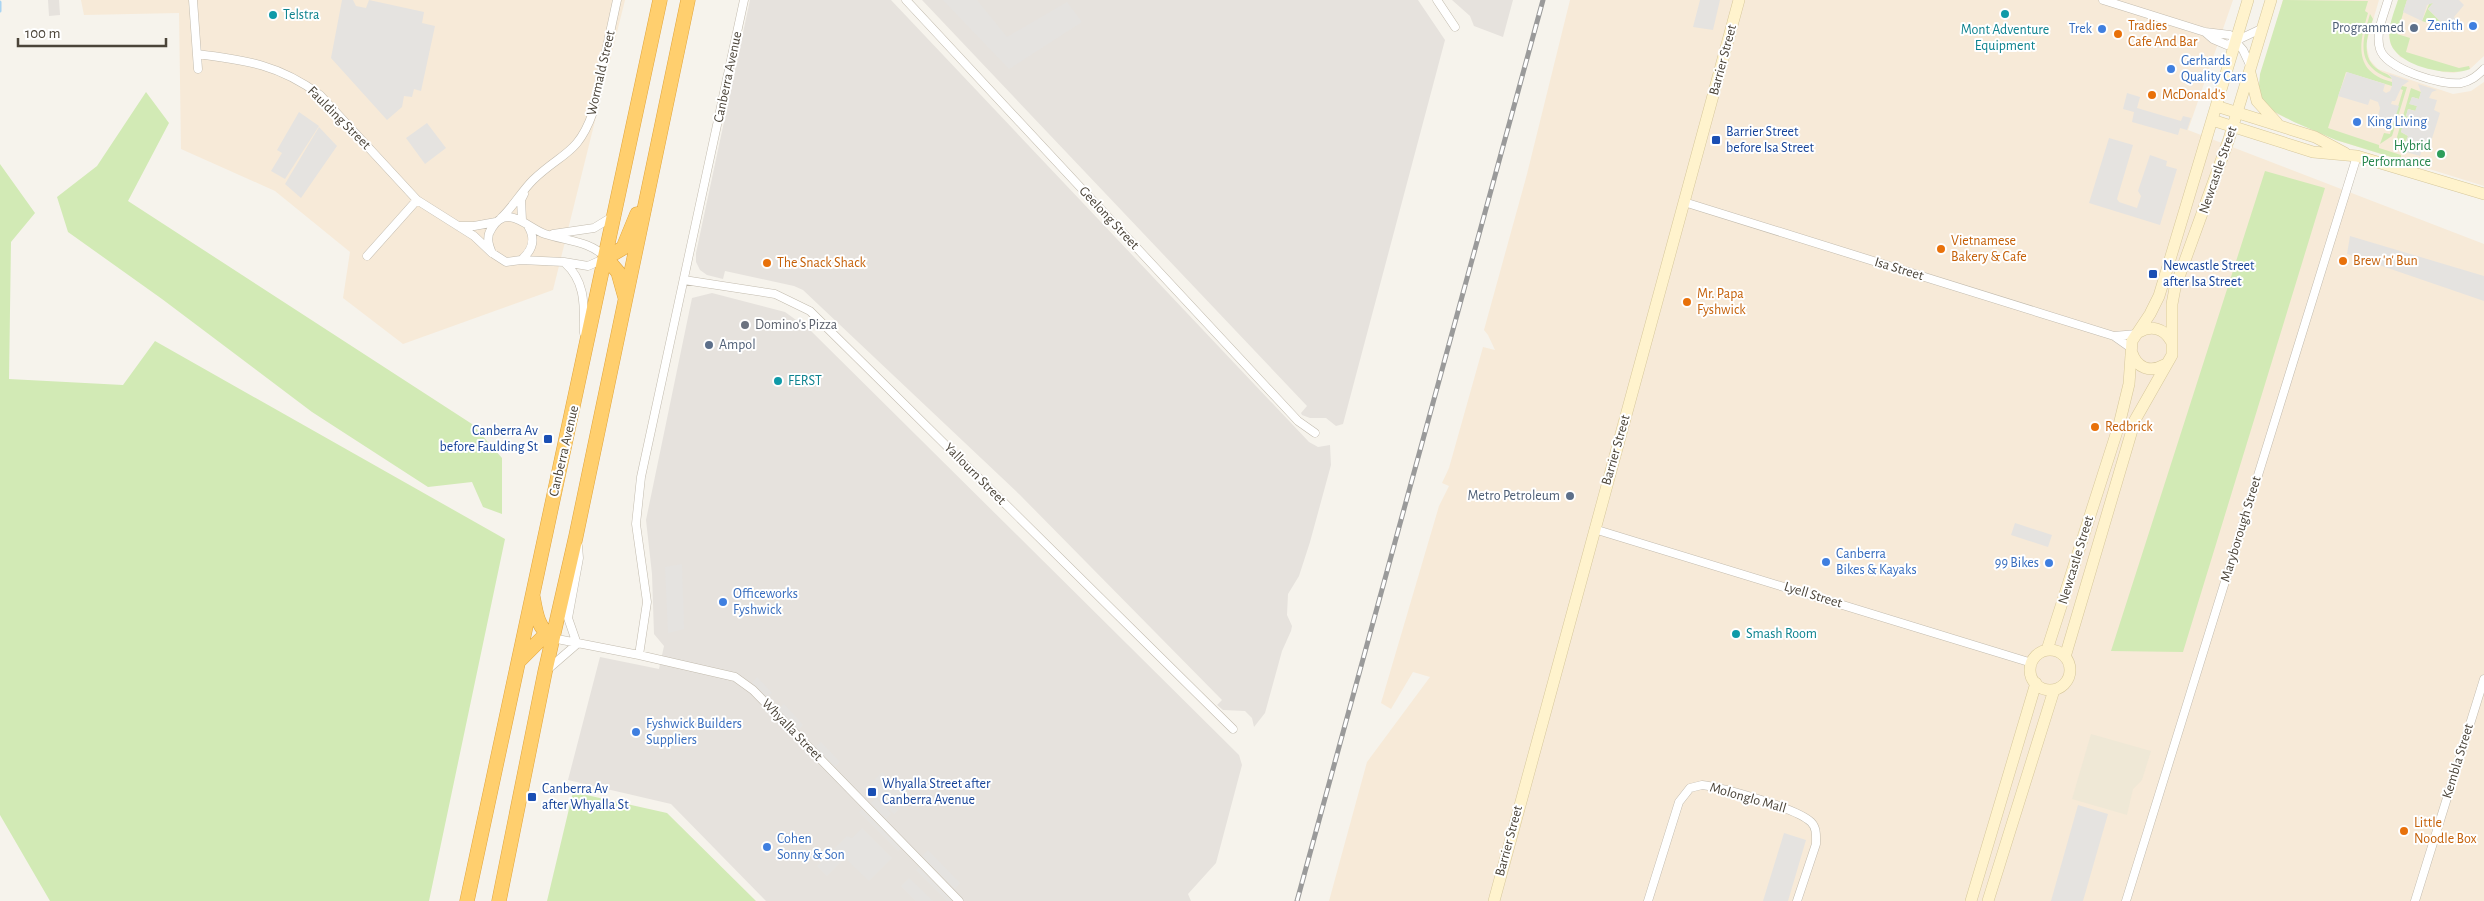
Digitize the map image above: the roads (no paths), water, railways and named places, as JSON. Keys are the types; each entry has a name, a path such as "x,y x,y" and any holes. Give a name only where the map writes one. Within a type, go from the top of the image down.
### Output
{"highway":[{"name":"Canberra Avenue","path":"467,901 660,0"},
{"name":"Canberra Avenue","path":"499,901 552,638 626,302 688,0"},
{"path":"626,302 618,272 606,258 623,248 654,166"},
{"path":"532,593 539,623 543,631 552,638"},
{"path":"517,663 541,639 552,638"}],"main road":[{"name":"Barrier Street","path":"1494,901 1739,0"},
{"name":"Newcastle Street","path":"2047,650 2119,425 2129,384 2131,351 2138,333 2159,296 2248,0"},
{"name":"Newcastle Street","path":"2065,657 2135,420 2164,365 2172,355 2172,304 2180,270 2193,242 2233,127 2271,0"},
{"path":"2250,69 2258,103 2279,126"},
{"path":"2216,106 2315,137 2353,156 2484,194"},
{"path":"2212,120 2313,152 2353,156"},
{"path":"2138,333 2147,328 2158,328 2165,332 2171,340"},
{"path":"2131,351 2136,362 2144,368 2154,369 2164,365"},
{"path":"2047,650 2057,651 2065,657 2070,666 2069,677 2063,686 2054,690 2044,689 2036,684 2031,674 2032,663 2040,653 2047,650"},
{"path":"1971,901 2036,684"},
{"path":"1988,901 2054,690"}],"street":[{"path":"193,0 198,69"},
{"name":"Wormald Street","path":"498,221 531,182 578,145 587,130 594,112 617,0"},
{"name":"Canberra Avenue","path":"639,655 647,602 636,508 744,0"},
{"name":"Geelong Street","path":"906,0 1291,414 1315,433"},
{"path":"1437,0 1455,27"},
{"path":"2103,0 2205,32 2213,39 2227,45 2263,28"},
{"path":"2388,0 2380,27 2378,42 2382,55 2391,63 2428,77 2454,83 2470,80 2484,69"},
{"path":"2235,42 2243,50 2250,69"},
{"name":"Faulding Street","path":"197,54 252,61 287,73 304,82 320,95 417,200 458,226 482,243 492,253"},
{"name":"Maryborough Street","path":"2126,901 2353,156"},
{"name":"Wormald Street","path":"525,223 521,200 531,182"},
{"path":"543,234 594,228 602,225 612,217 619,194"},
{"path":"367,256 417,200"},
{"name":"Isa Street","path":"1684,202 2114,336 2131,351"},
{"path":"458,226 474,226 507,217 525,223 543,234 592,247 606,258 588,266 564,262 521,260 506,262 492,253 488,238 490,231 498,221"},
{"path":"521,260 532,248 533,240 525,223"},
{"path":"564,262 578,276 582,290 584,360"},
{"name":"Yallourn Street","path":"684,280 775,294 810,311 1233,729"},
{"name":"Isa Street","path":"2114,336 2138,333"},
{"name":"Lyell Street","path":"1594,528 2032,663"},
{"path":"545,672 578,644 568,618 579,558 576,536"},
{"name":"Whyalla Street","path":"552,638 639,655 735,677 753,690 959,901"},
{"name":"Kembla Street","path":"2415,901 2484,678"},
{"name":"Molonglo Mall","path":"1648,901 1679,802 1690,788 1702,785 1793,811 1810,821 1817,834 1816,844 1797,901"}],"waterway":[{"path":"0,2 0,11"}],"railway":[{"path":"1297,901 1543,0"}],"place":[{"name":"Mont Adventure Equipment","path":"2005,14"},
{"name":"Telstra","path":"273,15"},
{"name":"Zenith","path":"2473,26"},
{"name":"Programmed","path":"2414,28"},
{"name":"Trek","path":"2102,29"},
{"name":"Tradies Cafe And Bar","path":"2118,34"},
{"name":"Gerhards Quality Cars","path":"2171,69"},
{"name":"McDonald's","path":"2152,95"},
{"name":"King Living","path":"2357,122"},
{"name":"Barrier Street before Isa Street","path":"1716,140"},
{"name":"Hybrid Performance","path":"2441,154"},
{"name":"Vietnamese Bakery & Cafe","path":"1941,249"},
{"name":"Brew 'n' Bun","path":"2343,261"},
{"name":"The Snack Shack","path":"767,263"},
{"name":"Newcastle Street after Isa Street","path":"2153,274"},
{"name":"Mr. Papa Fyshwick","path":"1687,302"},
{"name":"Domino's Pizza","path":"745,325"},
{"name":"Ampol","path":"709,345"},
{"name":"FERST","path":"778,381"},
{"name":"Redbrick","path":"2095,427"},
{"name":"Canberra Av before Faulding St","path":"548,439"},
{"name":"Metro Petroleum","path":"1570,496"},
{"name":"Canberra Bikes & Kayaks","path":"1826,562"},
{"name":"99 Bikes","path":"2049,563"},
{"name":"Officeworks Fyshwick","path":"723,602"},
{"name":"Smash Room","path":"1736,634"},
{"name":"Fyshwick Builders Suppliers","path":"636,732"},
{"name":"Whyalla Street after Canberra Avenue","path":"872,792"},
{"name":"Canberra Av after Whyalla St","path":"532,797"},
{"name":"Little Noodle Box","path":"2404,831"},
{"name":"Cohen Sonny & Son","path":"767,847"}]}
